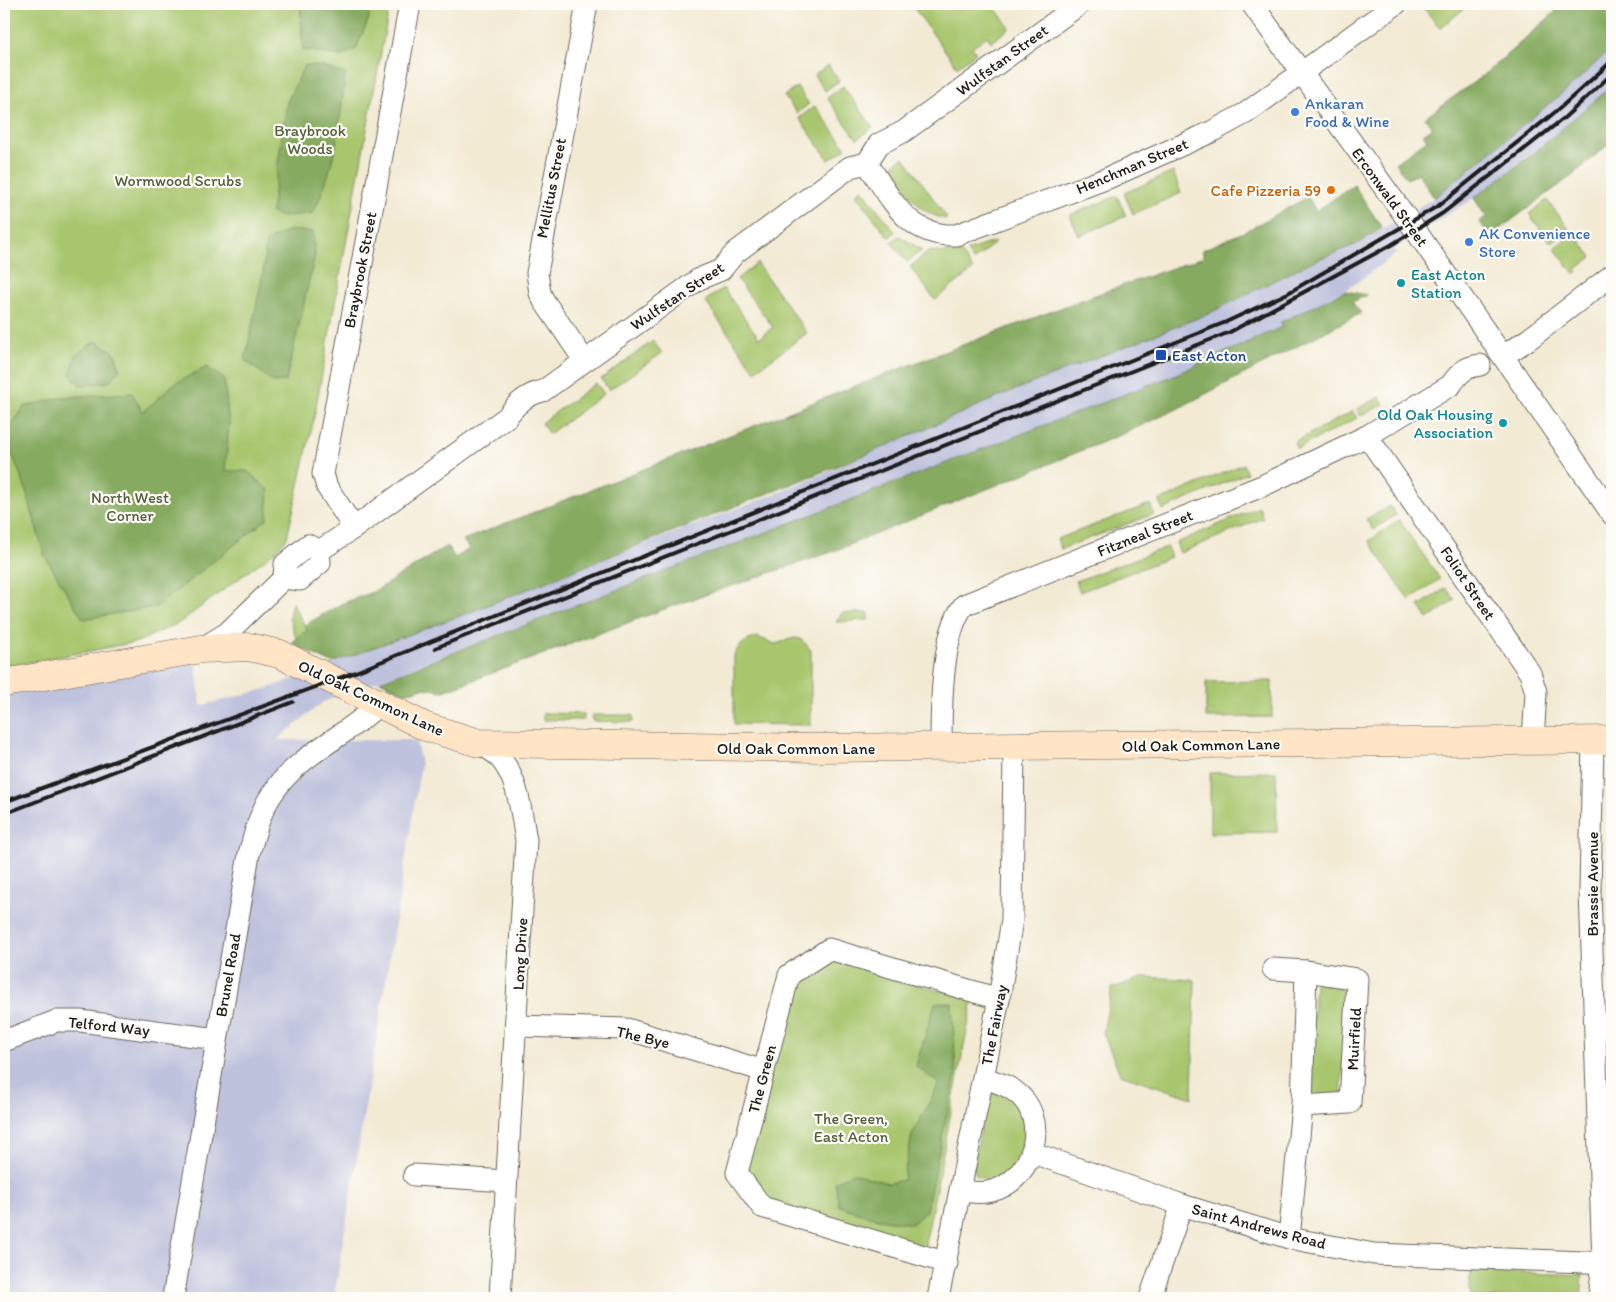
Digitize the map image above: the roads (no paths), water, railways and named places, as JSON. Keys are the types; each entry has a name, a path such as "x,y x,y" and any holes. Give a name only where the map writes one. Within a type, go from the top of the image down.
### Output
{"street":[{"name":"Braybrook Street","path":"354,528 327,487 323,474 410,4"},
{"name":"Mellitus Street","path":"584,360 544,301 540,293 537,273 587,4"},
{"name":"Wulfstan Street","path":"201,649 227,633 284,578 300,580 320,563 319,551 354,528 507,417 513,408 531,394 543,391 699,279 721,270 735,253 850,167 866,163 879,144 903,132 1080,4"},
{"name":"Erconwald Street","path":"1252,4 1302,72 1612,514"},
{"name":"Henchman Street","path":"866,163 899,211 908,220 928,232 941,235 956,234 1038,206 1188,143 1246,113 1396,4"},
{"path":"1501,354 1529,339 1612,275"},
{"name":"Fitzneal Street","path":"941,747 944,684 950,637 957,615 964,606 1262,486 1367,436 1451,385 1458,373 1470,366 1480,365 1501,354"},
{"name":"Foliot Street","path":"1367,436 1530,673 1536,692 1533,741"},
{"name":"Old Oak Common Lane","path":"4,683 201,649 249,647 265,649 439,732 479,743 721,748 1014,747 1603,740"},
{"name":"Brunel Road","path":"173,1298 249,854 261,813 275,789 300,763 368,715 379,704"},
{"name":"Brassie Avenue","path":"1599,1298 1608,1263 1590,892 1603,740"},
{"name":"Long Drive","path":"479,743 497,755 508,769 519,801 526,840 517,1026 500,1298"},
{"name":"The Fairway","path":"938,1298 1000,999 1012,920 1014,747"},
{"name":"The Green","path":"946,1263 762,1207 737,1173 789,976 829,949 1000,999"},
{"name":"Muirfield","path":"1273,969 1306,971 1357,978 1350,1103 1302,1106"},
{"path":"1289,1238 1302,1106 1306,971"},
{"name":"Telford Way","path":"4,1041 56,1021 80,1021 217,1039"},
{"name":"The Bye","path":"517,1026 627,1030 764,1071"},
{"path":"961,1190 977,1193 991,1192 1005,1186 1018,1175 1033,1153 1036,1138 1034,1124 1025,1102 1014,1091 984,1078"},
{"name":"Saint Andrews Road","path":"1033,1153 1182,1205 1289,1238 1374,1254 1608,1263"},
{"path":"414,1175 506,1180"},
{"path":"1150,1298 1182,1205"}],"railway":[{"path":"4,802 353,673 1226,322 1288,293 1438,206 1559,109 1612,61"},
{"path":"435,648 1230,332 1391,245 1443,213 1564,118 1612,74"},
{"path":"4,814 293,702"}],"place":[{"name":"Ankaran Food & Wine","path":"1295,112"},
{"name":"Cafe Pizzeria 59","path":"1331,190"},
{"name":"AK Convenience Store","path":"1469,242"},
{"name":"East Acton Station","path":"1401,283"},
{"name":"East Acton","path":"1161,355"},
{"name":"Old Oak Housing Association","path":"1503,423"}],"park label":[{"name":"Braybrook Woods","path":"310,139"},
{"name":"Wormwood Scrubs","path":"178,180"},
{"name":"North West Corner","path":"130,506"},
{"name":"The Green, East Acton","path":"851,1127"}]}
